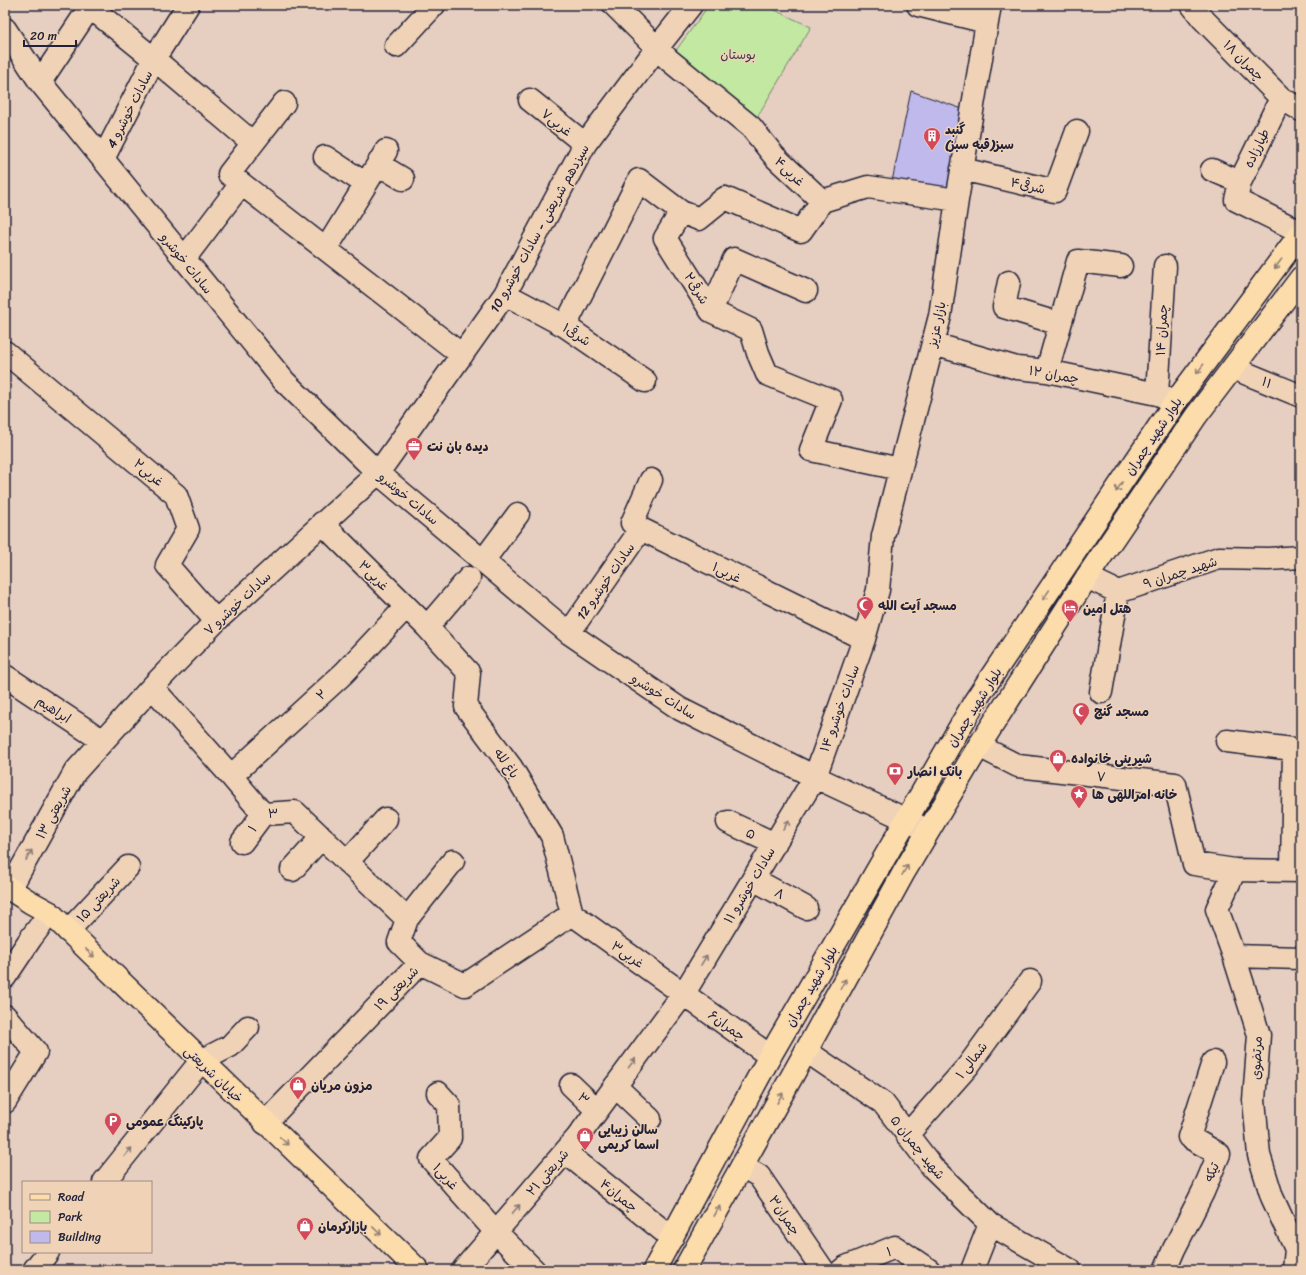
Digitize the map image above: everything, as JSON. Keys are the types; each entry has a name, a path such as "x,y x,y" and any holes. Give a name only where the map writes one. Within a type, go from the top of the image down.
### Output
{"main road":[{"name":"بلوار شهید چمران","path":"654,1270 770,1056 975,702 1167,397 1301,232"},
{"name":"بلوار شهید چمران","path":"684,1270 904,872 979,746 1087,577 1196,416 1301,278"},
{"path":"1167,397 1196,416"},
{"name":"خیابان شریعتی","path":"8,887 50,913 418,1270"},
{"path":"676,1230 702,1238"}],"street":[{"name":"سادات خوشرو 4","path":"103,159 154,59 188,5"},
{"path":"396,46 434,5"},
{"name":"غربی۴","path":"614,5 669,60 751,127 775,157 822,201"},
{"name":"سیزدهم شریعتی - سادات خوشرو 10","path":"378,473 505,294 585,144 656,48 691,5"},
{"path":"918,5 989,14"},
{"name":"چمران ۱۸","path":"1192,5 1202,18 1281,98 1301,110"},
{"path":"40,82 90,7 253,143"},
{"name":"بازار عزیز","path":"864,639 878,590 883,536 940,316 957,200 989,14"},
{"name":"سادات خوشرو","path":"5,29 40,82 284,381 378,473 569,632 680,709 815,777 928,831"},
{"name":"طیارزاده","path":"1238,191 1281,98"},
{"name":"غربی۷","path":"530,100 585,144"},
{"path":"284,103 229,174 462,355"},
{"name":"شرقی۴","path":"962,170 1055,191 1077,130"},
{"path":"325,157 366,184"},
{"path":"326,249 382,157 403,179"},
{"path":"1212,170 1238,191 1301,232"},
{"path":"565,326 639,180 681,212 699,219 725,198 801,231 822,201 868,187 957,200"},
{"path":"184,259 241,184"},
{"name":"شرقی۲","path":"681,212 665,238 712,311 751,330 758,353 767,374 831,400 811,450 900,469"},
{"path":"712,311 734,259 806,291"},
{"path":"1047,371 1078,261 1121,266"},
{"name":"چمران ۱۴","path":"1164,266 1167,397"},
{"path":"1009,282 1004,307 1060,324"},
{"name":"شرقی۱","path":"505,294 565,326 645,380"},
{"name":"چمران ۱۲","path":"932,344 1017,368 1047,371 1167,397"},
{"name":"غربی۲","path":"5,352 176,495 188,529 167,565 216,621"},
{"name":"۱۱","path":"1233,368 1301,396"},
{"name":"سادات خوشرو ۷","path":"103,741 152,687 216,621 378,473"},
{"path":"641,529 632,523 651,480"},
{"path":"483,561 518,514"},
{"name":"غربی۳","path":"322,523 427,627"},
{"name":"غربی۱","path":"641,529 864,639"},
{"name":"سادات خوشرو 12","path":"569,632 641,529"},
{"name":"شهید چمران ۹","path":"1118,592 1219,558 1268,559 1301,557"},
{"path":"1087,577 1118,592 1101,692"},
{"path":"427,627 469,578"},
{"name":"۲","path":"231,776 344,673 406,607"},
{"name":"باغ لله","path":"427,627 469,673 466,707 511,768 552,836 572,914"},
{"name":"سادات خوشرو ۱۴","path":"815,777 864,639"},
{"name":"ابراهیم","path":"5,676 103,741"},
{"name":"۳","path":"152,687 263,814 295,812 407,919"},
{"name":"شریعتی ۱۳","path":"8,887 75,772 103,741"},
{"path":"1227,741 1297,750 1297,871 1235,870"},
{"name":"۷","path":"979,746 1018,766 1175,784 1194,864 1235,870"},
{"name":"سادات خوشرو ۱۱","path":"684,994 815,777"},
{"name":"۱","path":"242,842 263,814"},
{"path":"347,862 386,819"},
{"name":"۵","path":"728,822 775,844"},
{"path":"292,870 322,837"},
{"path":"420,963 398,942 407,919 453,861"},
{"name":"شریعتی ۱۵","path":"68,931 128,867"},
{"name":"مرتضوی","path":"1235,870 1217,909 1234,956 1259,1035 1254,1100 1259,1154 1272,1197 1298,1248"},
{"name":"۸","path":"753,879 806,908"},
{"path":"5,977 50,913"},
{"name":"غربی۳","path":"572,914 684,994"},
{"name":"شریعتی ۱۹","path":"265,1122 420,963 465,985 572,914"},
{"path":"1234,956 1301,958"},
{"name":"شمالی ۱","path":"907,1135 968,1066 1030,981"},
{"name":"چمران۶","path":"684,994 770,1056"},
{"name":"شریعتی ۲۱","path":"463,1270 565,1152 684,994"},
{"path":"5,1016 36,1052 5,1102"},
{"path":"105,1181 201,1061 230,1046 248,1027"},
{"name":"شهید چمران ۵","path":"806,1051 883,1103 933,1168 990,1224 1070,1270"},
{"name":"تیکه","path":"1165,1270 1203,1192 1219,1154 1190,1137 1213,1062"},
{"name":"۳","path":"571,1085 597,1110"},
{"path":"615,1086 650,1119"},
{"name":"غربی۱","path":"438,1093 449,1105 450,1138 431,1159 496,1232"},
{"name":"چمران۴","path":"565,1152 676,1230"},
{"name":"چمران۳","path":"742,1166 759,1176 823,1270"},
{"path":"972,1270 990,1224"},
{"path":"496,1232 534,1270"},
{"name":"۱","path":"844,1268 895,1247 929,1270"},
{"path":"1294,1270 1298,1248"},
{"path":"34,1270 47,1253"}],"green space":[{"name":"بوستان","path":"709,5 764,5 811,27 751,127 669,60"}],"building":[{"name":"گنبد سبز(قبه سبز)","path":"911,91 971,112 957,200 890,191"}],"place":[{"name":"گنبد سبز(قبه سبز)","path":"932,151"},
{"name":"دیده بان نت","path":"414,461"},
{"name":"مسجد آیت الله","path":"865,620"},
{"name":"هتل امین","path":"1070,623"},
{"name":"مسجد گنج","path":"1081,726"},
{"name":"شیرینی خانواده","path":"1058,773"},
{"name":"بانک انصار","path":"895,786"},
{"name":"خانه امراللهی ها","path":"1079,809"},
{"name":"مزون مریان","path":"298,1100"},
{"name":"پارکینگ عمومی","path":"113,1136"},
{"name":"سالن زیبایی اسما کریمی","path":"585,1151"},
{"name":"بازارکرمان","path":"305,1241"}]}
